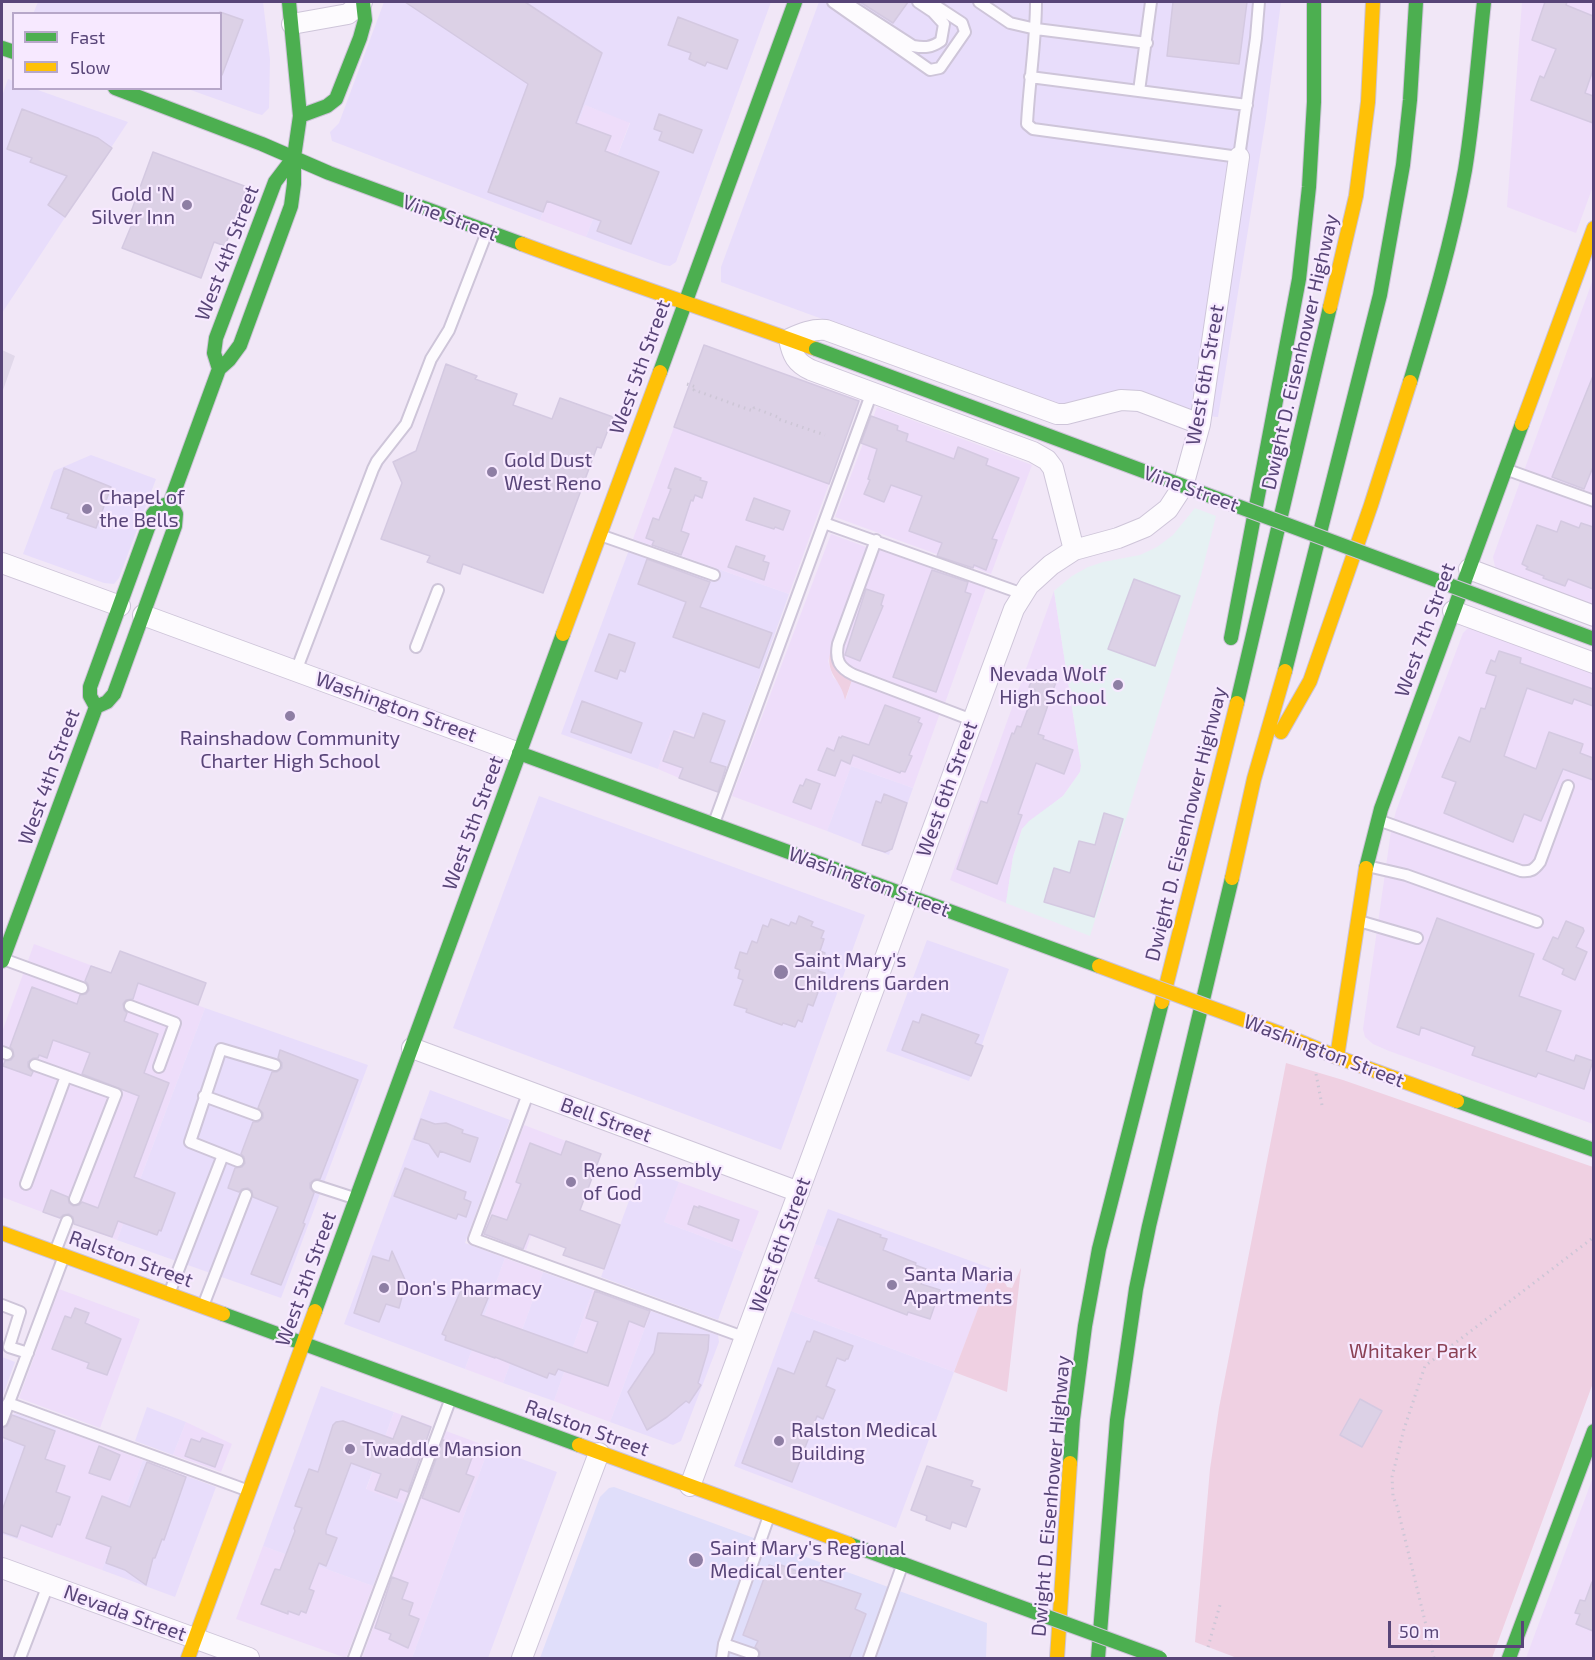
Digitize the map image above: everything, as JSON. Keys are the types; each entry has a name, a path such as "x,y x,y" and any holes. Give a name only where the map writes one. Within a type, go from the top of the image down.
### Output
{"main road":[{"name":"West 4th Street","path":"2,960 96,707 107,702 114,694 175,526 176,514 170,503 219,369 240,345 291,206 300,116 289,2"},
{"path":"300,116 327,106 336,99 360,38 365,20 363,2"},
{"name":"West 5th Street","path":"188,1659 795,2"},
{"path":"1233,721 1231,635 1299,279 1312,144 1314,2"},
{"name":"Dwight D. Eisenhower Highway","path":"1057,1659 1073,1419 1085,1326 1099,1249 1233,721 1356,196 1368,102 1373,2"},
{"path":"1098,1659 1110,1485 1136,1289 1254,780 1290,652 1382,284 1403,165 1410,100 1416,2"},
{"path":"1254,780 1310,681 1371,506 1425,334 1450,241 1465,168 1484,2"},
{"name":"Vine Street","path":"120,90 642,289 789,339 1593,639"},
{"name":"West 4th Street","path":"219,369 214,353 216,338 275,182 294,158"},
{"name":"West 7th Street","path":"1337,1057 1366,866 1378,820 1593,228"},
{"name":"West 4th Street","path":"96,707 90,696 90,687 153,514 159,507 170,503"},
{"name":"Washington Street","path":"519,753 1593,1150"},
{"name":"Ralston Street","path":"2,1233 1160,1659"},
{"path":"1509,1659 1593,1431"}],"street":[{"path":"292,24 348,14 363,2"},
{"name":"West 6th Street","path":"690,1486 1008,622 1023,594 1039,574 1074,550 1132,533 1156,520 1168,508 1183,486 1200,424 1239,156"},
{"path":"1074,550 1056,476 1047,460 1033,452 799,364 792,354 789,339 802,332 826,330 1057,414 1066,414 1121,400 1139,401 1200,424"},
{"path":"2,563 120,606"},
{"path":"1469,569 1593,616"},
{"path":"1453,611 1593,663"},
{"name":"Washington Street","path":"143,615 519,753"},
{"name":"Bell Street","path":"412,1048 799,1192"},
{"path":"522,1659 599,1453"},
{"name":"Nevada Street","path":"2,1568 249,1659"}],"lane":[{"path":"833,2 930,70 940,68 964,32 962,23 930,2"},
{"path":"845,2 913,46 924,48 940,41 944,24 933,12 918,2"},
{"path":"979,2 1010,23 1036,29 1147,43"},
{"path":"1036,2 1036,29 1026,124 1033,129 1239,156 1259,2"},
{"path":"1139,91 1151,2"},
{"path":"1030,77 1247,105"},
{"path":"296,671 373,469 406,424 431,359 449,330 487,231"},
{"path":"713,824 872,392"},
{"path":"1505,469 1593,501"},
{"path":"824,523 1023,594"},
{"path":"600,535 714,575"},
{"path":"876,540 838,644 836,653 838,663 844,671 972,720"},
{"path":"416,647 438,590"},
{"path":"1378,820 1521,871 1528,871 1534,869 1540,862 1568,786"},
{"path":"1366,866 1406,875 1537,922"},
{"path":"1358,920 1417,938"},
{"path":"2,960 82,988"},
{"path":"130,1006 175,1023 159,1067"},
{"path":"238,1161 190,1142 221,1048 275,1065"},
{"path":"35,1065 116,1094 75,1199"},
{"path":"26,1184 66,1076"},
{"path":"529,1091 474,1239 746,1338"},
{"path":"204,1096 256,1114"},
{"path":"169,1294 223,1155"},
{"path":"317,1186 357,1199"},
{"path":"203,1306 246,1195"},
{"path":"2,1421 28,1353 60,1254 67,1221"},
{"path":"2,1305 20,1312 9,1347 28,1353"},
{"path":"354,1659 451,1398"},
{"path":"8,1403 249,1491"},
{"path":"722,1659 724,1644 770,1515"},
{"path":"869,1659 903,1564"},
{"path":"20,1659 48,1585"},
{"path":"724,1644 753,1654"}],"path":[{"path":"687,384 696,387 694,390 753,411 754,408 825,435"},
{"path":"1316,1072 1322,1105"},
{"path":"1434,1659 1398,1506 1393,1496 1392,1477 1404,1429 1425,1366 1593,1238"},
{"path":"1208,1647 1220,1605"}],"shaded area":[{"path":"38,2 263,2 270,59 269,108 262,115 191,90 222,90 222,12 34,12"},
{"path":"384,2 771,2 676,262 670,266 664,265 586,237 630,123 585,105 540,220 332,141 330,132 339,123"},
{"path":"819,2 1281,2 1266,118 1218,417 1055,404 721,282 721,267"},
{"path":"1522,2 1593,2 1593,186 1576,233 1507,207"},
{"path":"8,79 12,81 12,90 38,90 128,122 2,313 2,96"},
{"path":"585,105 630,122 586,237 540,220"},
{"path":"1593,279 1593,609 1503,575 1495,567 1493,557"},
{"path":"704,345 859,401 789,594 633,539"},
{"path":"2,350 15,356 2,393"},
{"path":"877,407 1032,465 991,574 835,517"},
{"path":"91,455 156,479 119,578 114,584 104,583 23,554 54,471"},
{"name":"Nevada Wolf High School","path":"1195,508 1216,516 1201,575 1090,936 1006,903 1013,857 1022,829 1029,821 1063,796 1080,772 1081,766 1054,591 1072,576 1088,567 1140,555 1157,547 1173,535"},
{"path":"831,534 869,548 828,661 833,677 843,687 846,699 852,680 940,713 913,788 851,766 827,831 732,796"},
{"path":"633,539 789,594 718,792 679,778 694,735 678,730 671,732 658,769 561,734"},
{"path":"878,549 986,588 945,703 846,665 842,660 843,644"},
{"path":"1054,591 1081,765 1080,772 1063,796 1022,829 1013,857 1006,903 950,880"},
{"path":"1469,627 1593,669 1593,1124 1389,1051 1373,1044 1365,1037 1363,1029 1391,831 1396,811 1463,633"},
{"path":"675,730 695,736 679,778 658,769 671,732"},
{"path":"851,766 913,788 889,855 827,831"},
{"path":"539,796 865,915 781,1150 453,1028"},
{"path":"927,940 1009,969 969,1081 886,1051"},
{"path":"34,944 205,1008 117,1240 2,1197 2,1032"},
{"path":"205,1008 368,1065 281,1298 117,1240"},
{"path":"430,1090 510,1120 465,1243 505,1258 465,1369 344,1324"},
{"path":"524,1125 566,1141 526,1250 483,1235"},
{"path":"641,1168 679,1182 664,1222 743,1252 718,1320 601,1277"},
{"path":"679,1182 759,1211 743,1252 664,1222"},
{"path":"828,1209 993,1269 981,1302 940,1290 815,1244"},
{"path":"815,1244 940,1290 981,1302 954,1372 791,1311"},
{"path":"505,1258 543,1272 503,1383 465,1369"},
{"path":"543,1272 593,1290 554,1401 503,1383"},
{"path":"59,1289 140,1319 100,1428 19,1398"},
{"path":"593,1290 651,1311 610,1422 554,1401"},
{"path":"651,1311 718,1335 719,1342 681,1441 673,1445 610,1422"},
{"path":"791,1311 954,1372 896,1528 734,1466"},
{"path":"2,1357 15,1362 2,1398"},
{"path":"321,1386 394,1412 366,1489 404,1504 373,1586 263,1546"},
{"path":"147,1407 186,1422 173,1455 135,1441"},
{"path":"394,1412 432,1426 404,1504 366,1490"},
{"path":"14,1413 57,1428 17,1539 2,1534 2,1446"},
{"path":"186,1422 232,1444 221,1472 173,1455"},
{"path":"57,1428 143,1460 102,1570 17,1539"},
{"path":"446,1431 489,1447 412,1658 362,1658"},
{"path":"489,1447 557,1472 488,1658 412,1658"},
{"path":"143,1460 216,1487 175,1597 102,1570"},
{"path":"1593,1477 1593,1658 1526,1658"},
{"name":"Saint Mary's Regional Medical Center","path":"614,1487 987,1623 986,1658 540,1658 600,1497 609,1488"},
{"path":"263,1546 373,1586 346,1658 236,1619"}],"green space":[{"path":"831,649 832,660 836,668 842,675 852,680 845,700 831,671 829,658"},
{"name":"Whitaker Park","path":"1286,1063 1343,1080 1593,1167 1593,1383 1492,1658 1237,1658 1195,1642 1210,1469 1219,1408"},
{"path":"1021,1268 1007,1392 954,1372 993,1269 1002,1276 1007,1287 1012,1288"}],"building":[{"path":"405,2 525,2 602,53 576,123 611,136 605,151 659,172 631,244 597,231 601,221 547,201 543,212 488,192 528,84"},
{"path":"860,2 908,2 893,23"},
{"path":"1173,2 1247,2 1239,64 1167,56"},
{"path":"1545,2 1567,2 1566,5 1593,16 1593,70 1585,93 1593,96 1593,123 1531,100 1540,76 1544,78 1556,49 1532,40"},
{"path":"222,13 243,20 222,75"},
{"path":"678,17 738,40 727,69 707,62 705,66 689,59 691,53 668,45"},
{"path":"22,109 98,138 112,148 65,217 48,205 67,176 30,162 32,158 7,149"},
{"path":"659,114 702,130 693,153 659,140 662,132 654,129"},
{"name":"Gold 'N Silver Inn","path":"153,152 247,187 225,246 214,242 201,278 122,248 132,224 127,223"},
{"path":"704,345 859,401 829,484 674,427"},
{"name":"Gold Dust West Reno","path":"446,364 477,376 475,379 517,394 513,405 552,419 560,398 613,417 601,448 597,447 543,593 463,564 460,574 427,562 430,556 381,539 402,483 393,462 416,451"},
{"path":"1593,376 1593,467 1584,489 1552,477"},
{"path":"871,416 898,426 897,430 908,434 906,441 954,459 958,447 988,459 986,465 1019,478 992,539 997,540 986,570 937,556 942,543 909,531 922,496 891,485 884,502 864,494 870,480 868,479 877,449 861,443"},
{"path":"64,468 111,487 96,528 67,518 69,514 51,508"},
{"path":"675,468 707,482 702,498 695,495 693,501 691,500 681,531 689,534 681,555 652,545 654,541 646,538 653,518 659,520 671,489 668,488"},
{"path":"754,498 790,511 783,530 746,520"},
{"path":"1561,521 1579,528 1581,523 1593,527 1593,589 1568,579 1565,586 1543,578 1544,576 1526,569 1528,567 1522,564 1537,525 1557,532"},
{"path":"736,546 765,556 763,561 769,563 764,580 728,567"},
{"path":"647,559 710,582 700,607 772,633 759,668 673,637 686,602 638,584"},
{"path":"932,570 968,582 965,592 971,594 936,692 893,677"},
{"path":"1134,579 1180,596 1155,666 1108,649"},
{"path":"866,589 884,595 881,605 883,606 860,661 845,655"},
{"path":"609,634 635,643 625,672 620,670 617,679 595,671"},
{"path":"1499,651 1521,658 1520,663 1593,689 1593,706 1574,699 1572,704 1527,688 1504,756 1536,769 1549,732 1583,744 1580,753 1593,758 1593,780 1563,769 1541,821 1524,814 1513,842 1444,813 1456,782 1442,777 1459,737 1470,742 1481,708 1485,709 1496,676 1486,673 1491,660 1495,662"},
{"path":"1036,670 1057,679 1038,734 1044,736 1043,739 1073,750 1064,774 1036,763 1018,814 1022,815 997,884 957,869 981,801 987,803 1012,733 1014,734 1017,726 1021,727 1035,690 1029,687"},
{"path":"582,701 642,723 631,753 571,732"},
{"path":"885,705 920,718 918,722 922,724 909,755 912,756 905,772 900,773 853,755 850,764 841,760 835,776 818,770 827,748 834,751 839,737 869,745"},
{"path":"703,713 725,721 710,762 726,767 718,792 679,778 683,768 663,761 674,731 694,738"},
{"path":"806,779 820,784 811,809 793,802 800,785 803,786"},
{"path":"884,794 907,803 892,849 885,852 862,845 876,801 881,803"},
{"path":"1104,813 1123,819 1094,917 1044,902 1054,868 1070,873 1079,841 1095,845"},
{"name":"Saint Mary's Childrens Garden","path":"799,916 813,922 811,926 824,931 820,951 825,953 818,971 825,973 813,1006 808,1004 802,1022 798,1020 795,1027 783,1023 782,1025 746,1012 747,1009 734,1005 743,980 738,978 740,970 735,968 740,952 747,954 752,941 757,943 763,925 768,927 771,919 789,926 791,922 796,924"},
{"path":"1437,918 1534,954 1519,996 1561,1011 1546,1051 1574,1061 1576,1055 1593,1061 1584,1089 1538,1073 1536,1077 1472,1055 1475,1047 1421,1027 1419,1035 1397,1027"},
{"path":"1566,921 1583,928 1584,931 1576,947 1587,952 1575,980 1562,974 1564,969 1543,959 1553,937 1558,939"},
{"path":"120,951 206,983 198,1005 138,983 133,999 126,1000 123,1004 127,1013 124,1021 158,1034 144,1073 169,1083 134,1177 175,1193 161,1231 159,1230 157,1235 118,1221 112,1237 74,1224 73,1217 69,1214 60,1218 43,1212 51,1190 68,1197 69,1203 73,1206 82,1202 98,1208 139,1096 82,1074 90,1053 53,1040 47,1058 39,1055 38,1058 33,1058 28,1062 28,1067 33,1072 31,1076 3,1066 5,1061 11,1060 14,1056 10,1047 32,987 77,1004 80,995 86,994 89,990 85,981 91,966 111,973"},
{"path":"922,1014 979,1035 975,1043 983,1046 971,1076 902,1050 913,1021 919,1023"},
{"path":"280,1050 358,1080 320,1179 315,1179 310,1183 310,1188 314,1193 303,1223 305,1224 281,1285 251,1274 278,1207 253,1197 252,1191 248,1188 239,1192 228,1188 235,1168 242,1167 245,1163 241,1154 253,1122 258,1122 263,1118 263,1113 258,1108 272,1072 277,1072 282,1068 282,1063 278,1058"},
{"path":"421,1119 435,1124 446,1123 463,1130 462,1133 478,1138 470,1162 440,1151 438,1157 429,1144 414,1139"},
{"name":"Reno Assembly of God","path":"566,1141 601,1154 580,1210 620,1225 604,1269 563,1255 566,1248 529,1234 523,1249 484,1234 492,1215 507,1220 521,1184 516,1182 530,1143 561,1155"},
{"path":"405,1168 466,1192 464,1199 471,1202 466,1217 458,1214 456,1219 394,1196"},
{"path":"694,1206 739,1220 732,1241 688,1224"},
{"path":"838,1219 881,1235 880,1237 887,1239 883,1250 926,1269 921,1284 940,1290 930,1319 908,1312 907,1315 815,1278"},
{"name":"Don's Pharmacy","path":"392,1251 406,1282 399,1308 386,1304 379,1322 354,1313 373,1256 389,1261"},
{"path":"462,1288 488,1298 481,1315 587,1353 598,1322 586,1318 595,1291 650,1311 644,1327 629,1321 608,1386 558,1369 555,1375 549,1373 547,1378 445,1340 446,1336 442,1334"},
{"path":"75,1308 89,1313 85,1323 121,1339 107,1375 87,1368 89,1363 52,1349 65,1316 71,1318"},
{"name":"Ralston Medical Building","path":"814,1331 853,1346 848,1359 845,1361 837,1358 826,1386 835,1390 823,1419 817,1416 792,1482 742,1463 778,1368 794,1374 807,1341 810,1342"},
{"path":"658,1333 709,1335 708,1350 698,1383 701,1385 689,1403 686,1401 647,1430 628,1392 654,1353"},
{"path":"1360,1399 1382,1411 1362,1447 1340,1435"},
{"path":"12,1415 55,1431 45,1459 65,1466 56,1492 70,1497 60,1525 57,1524 52,1537 21,1525 17,1537 2,1532 2,1511 25,1446 2,1437 2,1428 7,1426"},
{"path":"402,1416 431,1427 408,1492 400,1489 397,1498 375,1490 381,1474 351,1463 326,1530 326,1534 337,1538 326,1566 319,1563 309,1589 314,1591 306,1613 301,1611 299,1615 288,1611 288,1614 261,1604 275,1569 280,1570 295,1531 294,1528 302,1508 295,1506 309,1469 318,1472 333,1425 343,1421 393,1439"},
{"path":"202,1438 223,1445 215,1467 185,1456 191,1439 200,1442"},
{"path":"443,1440 474,1452 466,1474 474,1477 459,1512 422,1498"},
{"path":"99,1446 120,1455 110,1480 89,1473"},
{"path":"147,1462 186,1477 164,1540 162,1539 155,1558 153,1558 146,1585 125,1570 106,1563 111,1547 86,1538 102,1496 130,1507"},
{"path":"927,1466 973,1481 971,1486 980,1489 966,1527 952,1522 950,1529 926,1520 927,1516 911,1510"},
{"path":"769,1565 780,1569 781,1565 861,1594 855,1609 866,1614 849,1659 759,1659 760,1652 755,1647 758,1641 743,1635"},
{"path":"392,1577 408,1583 402,1599 413,1603 409,1615 419,1619 408,1648 389,1639 391,1634 375,1628"},
{"path":"1592,1582 1593,1631 1576,1624 1580,1614 1575,1613 1580,1600 1585,1601"}],"traffic: fast":[{"path":"96,707 90,696 90,687 153,514 159,507 170,503 219,369 240,345 291,206 294,157 300,116 289,2"},
{"path":"300,116 327,106 336,99 360,38 365,20 363,2"},
{"path":"660,372 795,2"},
{"path":"1231,638 1299,279 1309,187 1314,102 1314,2"},
{"path":"1285,671 1380,295 1403,165 1410,100 1416,2"},
{"path":"1410,382 1460,197 1471,128 1484,2"},
{"path":"2,48 12,51"},
{"path":"120,90 262,144 329,173 522,244"},
{"path":"219,369 214,353 216,338 275,182 294,157"},
{"path":"1237,703 1330,307"},
{"path":"816,349 1594,639"},
{"path":"1366,868 1381,809 1522,424"},
{"path":"2,961 96,707 107,702 114,694 175,526 176,514 170,503"},
{"path":"315,1311 563,634"},
{"path":"519,753 1099,966"},
{"path":"1098,1658 1117,1420 1136,1289 1232,878"},
{"path":"1070,1463 1073,1419 1085,1326 1099,1249 1162,1002"},
{"path":"1457,1101 1594,1150"},
{"path":"223,1314 579,1445"},
{"path":"1509,1658 1594,1431"},
{"path":"849,1544 993,1597"},
{"path":"993,1597 1160,1658"}],"traffic: slow":[{"path":"1330,307 1356,196 1368,102 1373,2"},
{"path":"1522,424 1594,228"},
{"path":"522,244 816,349"},
{"path":"563,634 660,372"},
{"path":"1281,732 1310,681 1371,505 1410,382"},
{"path":"1232,878 1254,779 1285,671"},
{"path":"1162,1002 1237,703"},
{"path":"1337,1057 1366,868"},
{"path":"1099,966 1279,1033"},
{"path":"1279,1033 1457,1101"},
{"path":"2,1233 223,1314"},
{"path":"188,1658 315,1311"},
{"path":"579,1445 849,1544"},
{"path":"1057,1658 1070,1463"}],"place":[{"name":"Gold 'N Silver Inn","path":"187,205"},
{"name":"Gold Dust West Reno","path":"492,472"},
{"name":"Chapel of the Bells","path":"87,509"},
{"name":"Nevada Wolf High School","path":"1118,685"},
{"name":"Rainshadow Community Charter High School","path":"290,716"},
{"name":"Saint Mary's Childrens Garden","path":"781,972"},
{"name":"Reno Assembly of God","path":"571,1182"},
{"name":"Santa Maria Apartments","path":"892,1285"},
{"name":"Don's Pharmacy","path":"384,1288"},
{"name":"Ralston Medical Building","path":"779,1441"},
{"name":"Twaddle Mansion","path":"350,1449"},
{"name":"Saint Mary's Regional Medical Center","path":"696,1560"}]}
